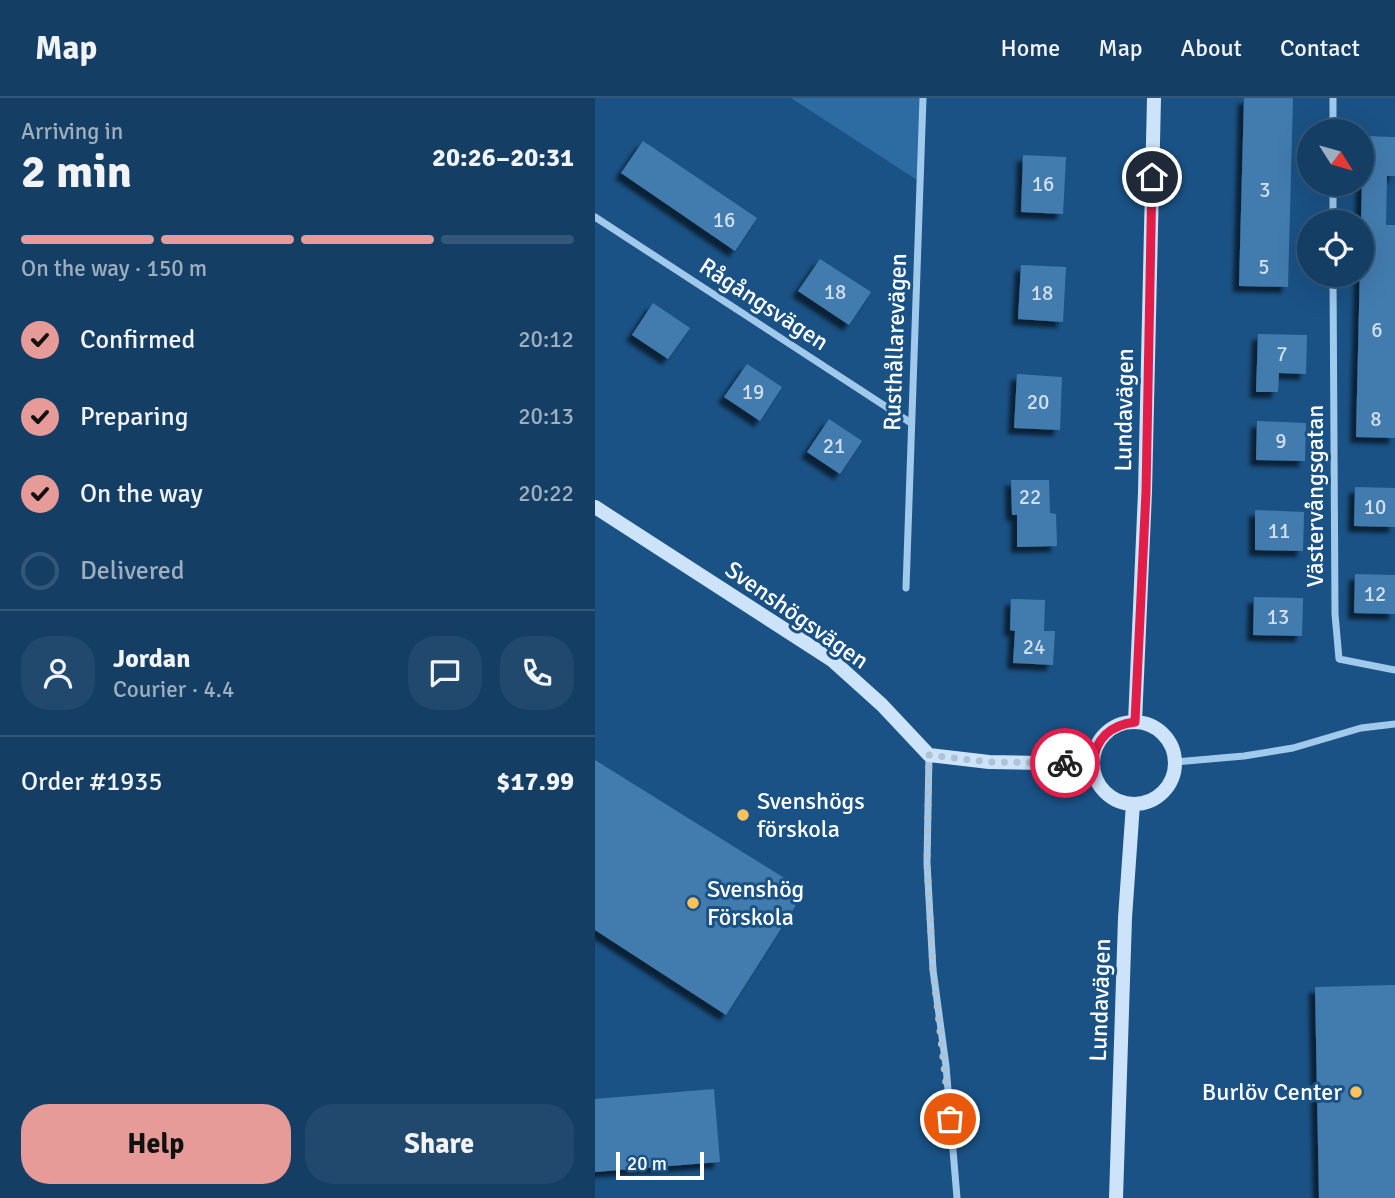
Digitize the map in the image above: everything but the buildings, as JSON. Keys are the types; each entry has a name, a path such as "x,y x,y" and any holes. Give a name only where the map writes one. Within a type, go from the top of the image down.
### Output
{"main road":[{"name":"Lundavägen","path":"1135,722 1146,492 1154,98"},
{"name":"Svenshögsvägen","path":"595,507 832,660 882,705 929,755"},
{"path":"1135,722 1147,724 1167,739 1175,762 1167,788 1158,797 1146,803 1133,804 1122,803 1105,792 1098,784 1093,764 1098,743 1105,734 1124,723 1135,722"},
{"path":"929,755 989,762 1093,764"},
{"name":"Lundavägen","path":"1116,1198 1125,918 1133,804"}],"street":[{"name":"Rusthållarevägen","path":"906,588 923,98"},
{"path":"1333,98 1333,119"},
{"name":"Rågångsvägen","path":"595,217 911,423"},
{"name":"Västervångsgatan","path":"1333,287 1335,614 1339,659 1395,670"},
{"path":"1175,762 1244,756 1293,748 1360,728 1395,724"},
{"path":"929,755 927,863 933,970 946,1066 957,1198"}],"shaded area":[{"path":"791,98 923,98 920,182"}],"way so far":[{"path":"950,1119 933,970 927,863 929,755 989,762 1065,763"}],"place":[{"name":"Svenshögs förskola","path":"743,815"},
{"name":"Svenshög Förskola","path":"693,903"},
{"name":"Burlöv Center","path":"1356,1092"}],"route":[{"path":"1065,763 1093,764 1094,753 1105,734 1114,727 1135,722 1146,492 1152,177"}]}
